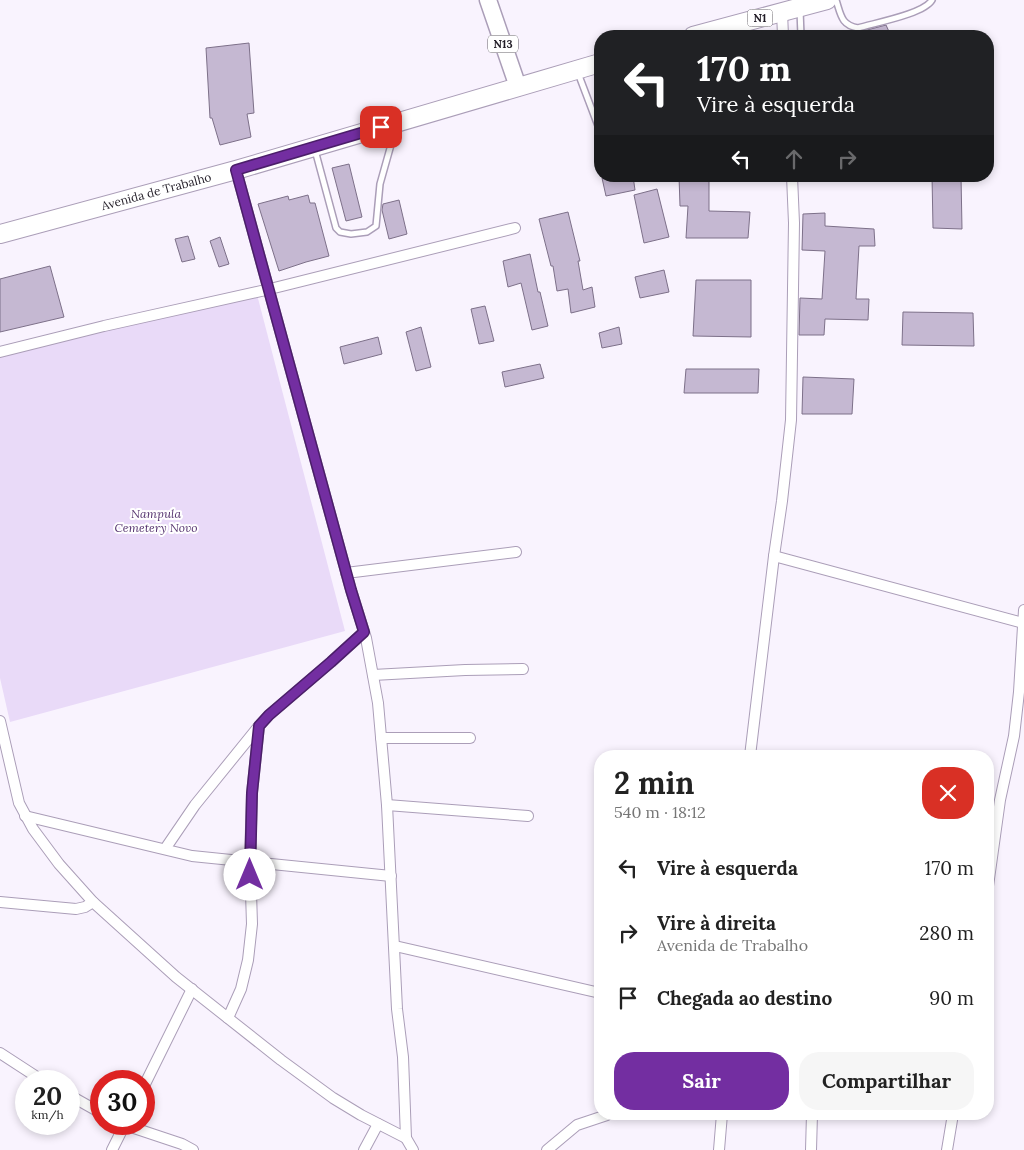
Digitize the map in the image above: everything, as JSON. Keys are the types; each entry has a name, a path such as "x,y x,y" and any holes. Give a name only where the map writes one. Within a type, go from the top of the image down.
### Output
{"highway":[{"name":"N1","path":"715,30 827,0"},
{"name":"Avenida de Trabalho","path":"0,234 236,170 594,65"}],"main road":[{"name":"N13","path":"488,0 518,88"}],"street":[{"path":"782,12 783,30"},
{"path":"236,170 346,573 364,632 373,675 378,703 387,804 397,1009 403,1057 406,1138 413,1150"},
{"path":"751,750 791,420 794,223 792,182"},
{"path":"0,352 104,326 270,289 515,228"},
{"path":"346,573 516,552"},
{"path":"774,556 1023,623"},
{"path":"994,843 1000,800 1022,692 1024,610"},
{"path":"165,849 194,805 269,715 364,632"},
{"path":"373,675 523,669"},
{"path":"0,720 19,803 33,829 59,864 93,902 192,990 281,1060 333,1098 406,1138"},
{"path":"228,1018 241,989 248,960 252,924 250,861 252,793 259,726"},
{"path":"381,738 470,738"},
{"path":"387,804 528,816"},
{"path":"26,816 192,856 391,876"},
{"path":"0,902 76,909 86,907 93,902"},
{"path":"395,946 594,992"},
{"path":"152,1070 192,990"},
{"path":"0,1053 26,1070"},
{"path":"547,1150 577,1125 594,1119"},
{"path":"719,1150 722,1120"},
{"path":"810,1150 812,1120"},
{"path":"947,1150 952,1120"},
{"path":"364,1150 378,1124"},
{"path":"112,1150 119,1135"},
{"path":"155,1135 193,1150"}],"lane":[{"path":"836,0 842,18 849,26 858,28 919,10 929,5 932,0"},
{"path":"800,7 801,30"},
{"path":"577,70 594,113"},
{"path":"314,147 336,228 340,232 351,234 367,232 372,230 377,222 380,184 398,122"}],"green space":[{"name":"Nampula Cemetery Novo","path":"255,287 345,631 10,722 0,678 0,357"}],"building":[{"path":"886,25 888,30 867,30"},
{"path":"249,43 254,113 247,114 251,137 220,145 212,118 210,118 206,48"},
{"path":"349,164 362,217 346,221 332,168"},
{"path":"603,182 634,182 635,190 606,196"},
{"path":"679,182 709,182 709,211 750,212 748,238 686,238 688,206 680,206"},
{"path":"932,182 961,182 962,229 933,228"},
{"path":"657,189 669,237 644,243 634,195"},
{"path":"308,195 310,203 315,203 329,256 279,271 258,204 288,196 289,200"},
{"path":"399,200 407,234 389,239 382,210 383,204"},
{"path":"568,212 580,261 578,261 583,290 592,287 595,307 571,313 568,289 557,291 553,266 551,266 539,219"},
{"path":"825,213 825,226 874,229 875,246 859,246 856,299 869,299 868,320 825,319 824,335 799,335 800,298 822,299 825,251 802,250 803,214"},
{"path":"188,236 195,259 182,262 175,239"},
{"path":"220,237 229,264 219,267 210,241"},
{"path":"530,254 548,326 532,330 521,283 508,287 503,261"},
{"path":"50,266 64,317 0,332 0,279"},
{"path":"664,270 669,292 640,298 635,277"},
{"path":"696,280 751,280 751,337 693,336"},
{"path":"485,306 494,341 479,344 471,309"},
{"path":"903,312 973,313 974,346 902,345"},
{"path":"421,327 431,367 416,371 406,332"},
{"path":"619,327 622,344 602,348 599,333"},
{"path":"378,337 382,354 344,364 340,347"},
{"path":"540,364 544,378 505,387 502,372"},
{"path":"686,369 759,369 758,393 684,393"},
{"path":"803,377 854,379 852,414 802,414"}],"route":[{"path":"250,875 252,793 259,726 269,715 364,632 236,170 381,127"}]}
